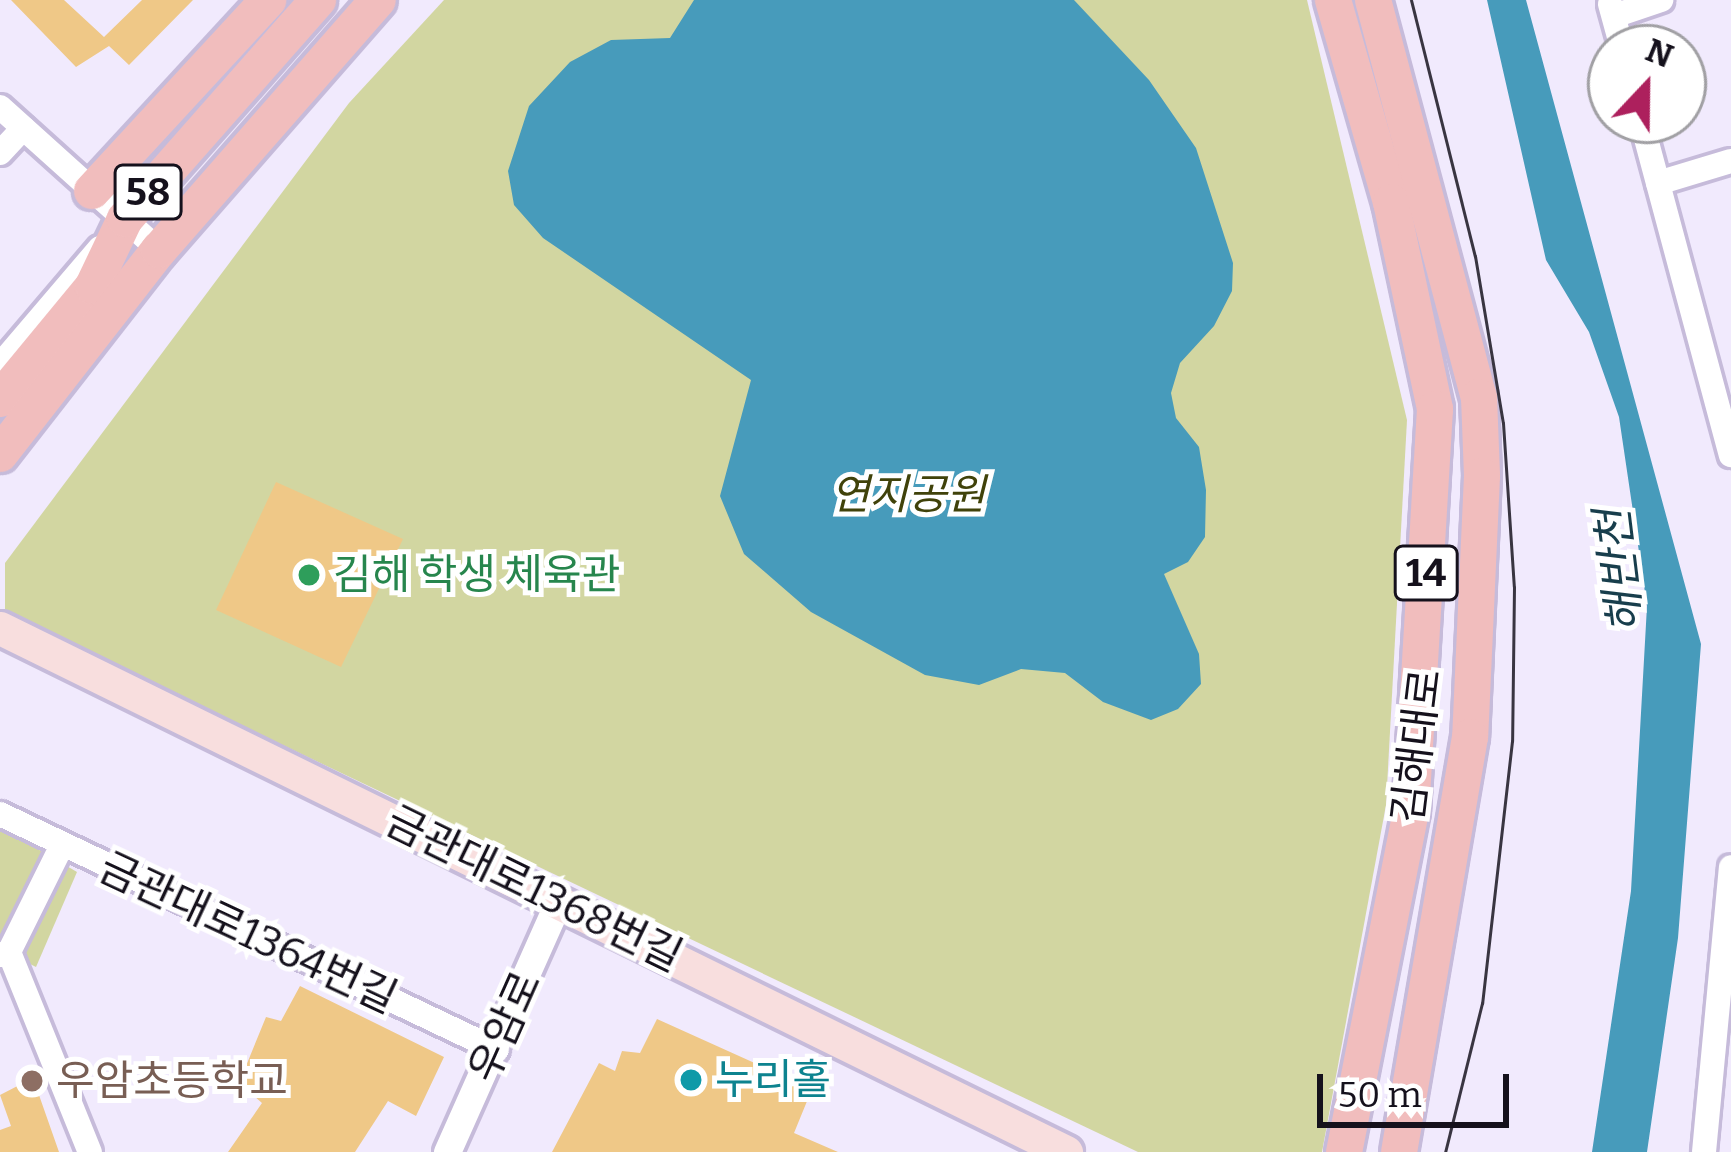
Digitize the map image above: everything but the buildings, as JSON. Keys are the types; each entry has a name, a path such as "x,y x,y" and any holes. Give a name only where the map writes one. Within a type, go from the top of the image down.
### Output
{"main road":[{"path":"92,190 268,0"},
{"name":"58","path":"0,399 93,286 125,219 318,0"},
{"path":"0,454 159,250 378,0"},
{"name":"김해대로","path":"1333,0 1391,202 1435,409 1412,811 1344,1152"},
{"name":"김해대로","path":"1373,0 1479,398 1482,476 1470,737 1399,1152"},
{"name":"금관대로1368번길","path":"0,628 1066,1152"}],"street":[{"path":"1611,8 1661,0"},
{"path":"0,107 159,250"},
{"path":"0,153 23,128"},
{"path":"1647,144 1731,455"},
{"path":"1658,183 1731,161"},
{"path":"0,365 125,219"},
{"name":"금관대로1364번길","path":"0,814 496,1050"},
{"path":"62,844 4,953 90,1152"},
{"path":"1704,1152 1731,867"},
{"name":"우암로","path":"447,1152 560,901"}],"green space":[{"name":"연지공원","path":"444,0 1307,0 1407,420 1386,805 1322,1152 1138,1152 5,613 5,563 349,103"},
{"path":"0,827 77,872 36,967 0,949"}],"water":[{"path":"694,0 1074,0 1149,80 1196,148 1233,263 1232,291 1214,326 1180,363 1171,393 1176,418 1199,447 1206,490 1205,537 1188,562 1164,574 1199,654 1201,684 1178,709 1151,720 1103,702 1065,673 1021,669 979,685 925,675 811,612 744,554 720,496 751,380 543,238 514,205 508,171 529,106 570,62 611,40 670,38"},
{"name":"해반천","path":"1487,0 1526,0 1701,644 1678,938 1647,1152 1592,1152 1631,891 1647,606 1619,417 1589,332 1546,260"}],"tram line":[{"path":"1411,0 1475,256 1503,423 1514,587 1512,741 1482,1003 1445,1152"}],"place":[{"name":"김해 학생 체육관","path":"309,575"},
{"name":"누리홀","path":"691,1080"},
{"name":"우암초등학교","path":"32,1081"}]}
